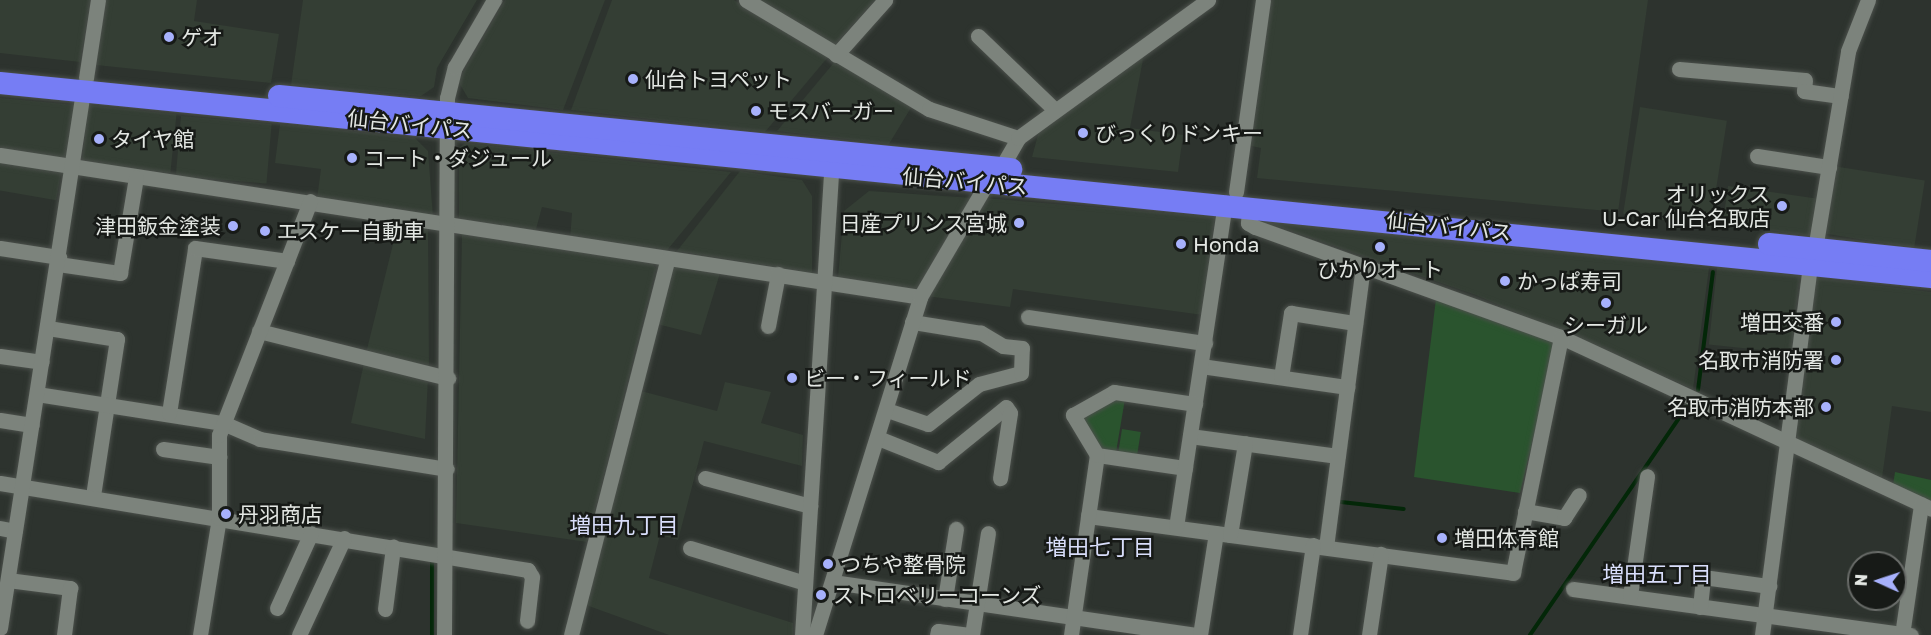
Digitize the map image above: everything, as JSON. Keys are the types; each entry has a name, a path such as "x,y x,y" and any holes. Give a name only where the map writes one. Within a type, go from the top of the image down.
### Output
{"highway":[{"name":"仙台バイパス","path":"0,70 85,85"},
{"name":"仙台バイパス","path":"0,83 85,85 1813,257 1931,261"},
{"name":"仙台バイパス","path":"1813,257 1931,277"}],"street":[{"path":"0,628 8,580 5,558 8,530 22,486 98,0"},
{"path":"444,635 448,378 446,120 454,67 494,0"},
{"path":"746,0 929,109 1018,138"},
{"path":"836,55 885,0"},
{"path":"815,635 887,410 920,297 994,176 1018,138 1208,0"},
{"path":"1176,527 1205,343 1236,200 1263,0"},
{"path":"1762,635 1790,443 1813,257 1848,51 1868,0"},
{"path":"978,36 1055,111"},
{"path":"1679,69 1805,80 1804,91 1841,96"},
{"path":"0,155 310,201 667,261 778,274 920,297"},
{"path":"1757,156 1829,167"},
{"path":"802,635 832,161"},
{"path":"0,248 120,273 136,177"},
{"path":"1236,200 1248,223 1363,267 1561,337 1926,506 1905,635 1573,589"},
{"path":"200,635 219,518 219,457 223,423 310,201"},
{"path":"169,413 195,248 287,261"},
{"path":"571,635 667,261"},
{"path":"1300,635 1338,456 1363,267"},
{"path":"768,326 778,274"},
{"path":"1281,377 1291,313 1355,323"},
{"path":"1028,317 1205,343"},
{"path":"887,410 928,424 979,384 1021,373 1022,348 1003,346 981,333 912,322"},
{"path":"48,328 117,339 93,496"},
{"path":"259,331 448,378"},
{"path":"1088,516 1513,573 1561,337"},
{"path":"0,356 42,362"},
{"path":"1201,366 1347,387"},
{"path":"1071,635 1097,455 1073,415 1114,392 1195,404"},
{"path":"37,394 169,413 223,423 260,439 447,469"},
{"path":"878,438 938,462 1006,407 1010,413 1000,478"},
{"path":"0,420 32,425"},
{"path":"1190,436 1338,456"},
{"path":"833,582 1199,635 1245,443"},
{"path":"163,449 219,457"},
{"path":"1097,455 1185,468"},
{"path":"1630,596 1647,476"},
{"path":"705,478 810,506"},
{"path":"0,483 93,496 528,570 532,577 527,621"},
{"path":"1526,511 1564,518 1579,495"},
{"path":"945,599 956,529"},
{"path":"276,608 311,533"},
{"path":"937,635 938,631 971,635 988,533"},
{"path":"299,635 344,538"},
{"path":"385,609 393,547"},
{"path":"690,549 805,583"},
{"path":"1369,635 1381,554"},
{"path":"1700,607 1703,578 1769,586"},
{"path":"8,580 70,588 64,635"}],"shaded area":[{"path":"0,0 91,0 80,62 0,53"},
{"path":"105,0 197,0 194,21 279,34 271,83 96,65"},
{"path":"303,0 477,0 437,68 434,87 421,96 291,85"},
{"path":"505,0 605,0 563,110 468,98 458,81"},
{"path":"612,0 734,0 828,57 765,132 571,110"},
{"path":"759,0 875,0 834,46"},
{"path":"1268,0 1648,0 1618,212 1257,178 1261,148 1247,145"},
{"path":"1144,54 1130,128 1183,135 1178,172 1032,157 1039,131"},
{"path":"837,59 912,106 889,144 777,131"},
{"path":"0,98 76,105 67,160 0,151"},
{"path":"88,105 177,114 170,173 82,164"},
{"path":"1640,107 1727,121 1710,227 1623,214"},
{"path":"181,116 272,124 266,184 176,176"},
{"path":"280,124 415,138 428,151 433,216 317,199 321,169 275,163"},
{"path":"465,143 731,172 664,254 570,240 572,213 542,207 535,233 459,221 459,148"},
{"path":"0,162 61,173 56,200 0,190"},
{"path":"1833,166 1925,181 1914,248 1822,233"},
{"path":"740,171 802,180 812,196 812,273 677,251"},
{"path":"1728,186 1818,199 1813,236 1723,224"},
{"path":"869,191 973,198 915,293 838,278 844,211"},
{"path":"984,198 1215,217 1203,315 1013,289 1010,307 926,296"},
{"path":"1256,219 1709,268 1693,389 1476,295"},
{"path":"399,220 428,224 429,370 366,353"},
{"path":"462,233 653,264 656,269 587,542 456,523"},
{"path":"674,263 721,270 701,335 657,324"},
{"path":"1717,267 1800,276 1791,353 1709,345"},
{"path":"1816,278 1931,292 1931,412 1892,406 1882,478 1795,439"},
{"path":"364,363 428,378 425,439 351,423"},
{"path":"725,382 771,392 761,423 803,435 802,466 704,441 678,540 660,535 649,578 793,623 793,635 669,635 586,605 641,391 717,411"}],"green space":[{"path":"1436,299 1557,340 1520,493 1414,477"},
{"path":"1116,397 1125,399 1116,452 1100,450 1080,416"},
{"path":"1122,429 1141,432 1137,456 1118,453"},
{"path":"1895,472 1931,480 1931,503 1893,485"}],"waterway":[{"path":"1698,390 1713,272"},
{"path":"1530,635 1691,401"},
{"path":"1341,502 1404,509"},
{"path":"432,559 432,635"}],"place":[{"name":"ゲオ","path":"169,37"},
{"name":"仙台トヨペット","path":"633,79"},
{"name":"モスバーガー","path":"756,111"},
{"name":"びっくりドンキー","path":"1083,133"},
{"name":"タイヤ館","path":"99,139"},
{"name":"コート・ダジュール","path":"352,158"},
{"name":"オリックス U-Car 仙台名取店","path":"1782,206"},
{"name":"日産プリンス宮城","path":"1019,223"},
{"name":"津田鈑金塗装","path":"233,226"},
{"name":"エスケー自動車","path":"265,231"},
{"name":"Honda","path":"1181,244"},
{"name":"ひかりオート","path":"1380,247"},
{"name":"かっぱ寿司","path":"1505,281"},
{"name":"シーガル","path":"1606,303"},
{"name":"増田交番","path":"1836,322"},
{"name":"名取市消防署","path":"1836,360"},
{"name":"ビー・フィールド","path":"792,378"},
{"name":"名取市消防本部","path":"1826,407"},
{"name":"丹羽商店","path":"226,514"},
{"name":"増田体育館","path":"1442,538"},
{"name":"つちや整骨院","path":"828,564"},
{"name":"ストロベリーコーンズ","path":"821,595"}],"district":[{"name":"増田九丁目","path":"624,525"},
{"name":"増田七丁目","path":"1100,547"},
{"name":"増田五丁目","path":"1657,574"}]}
